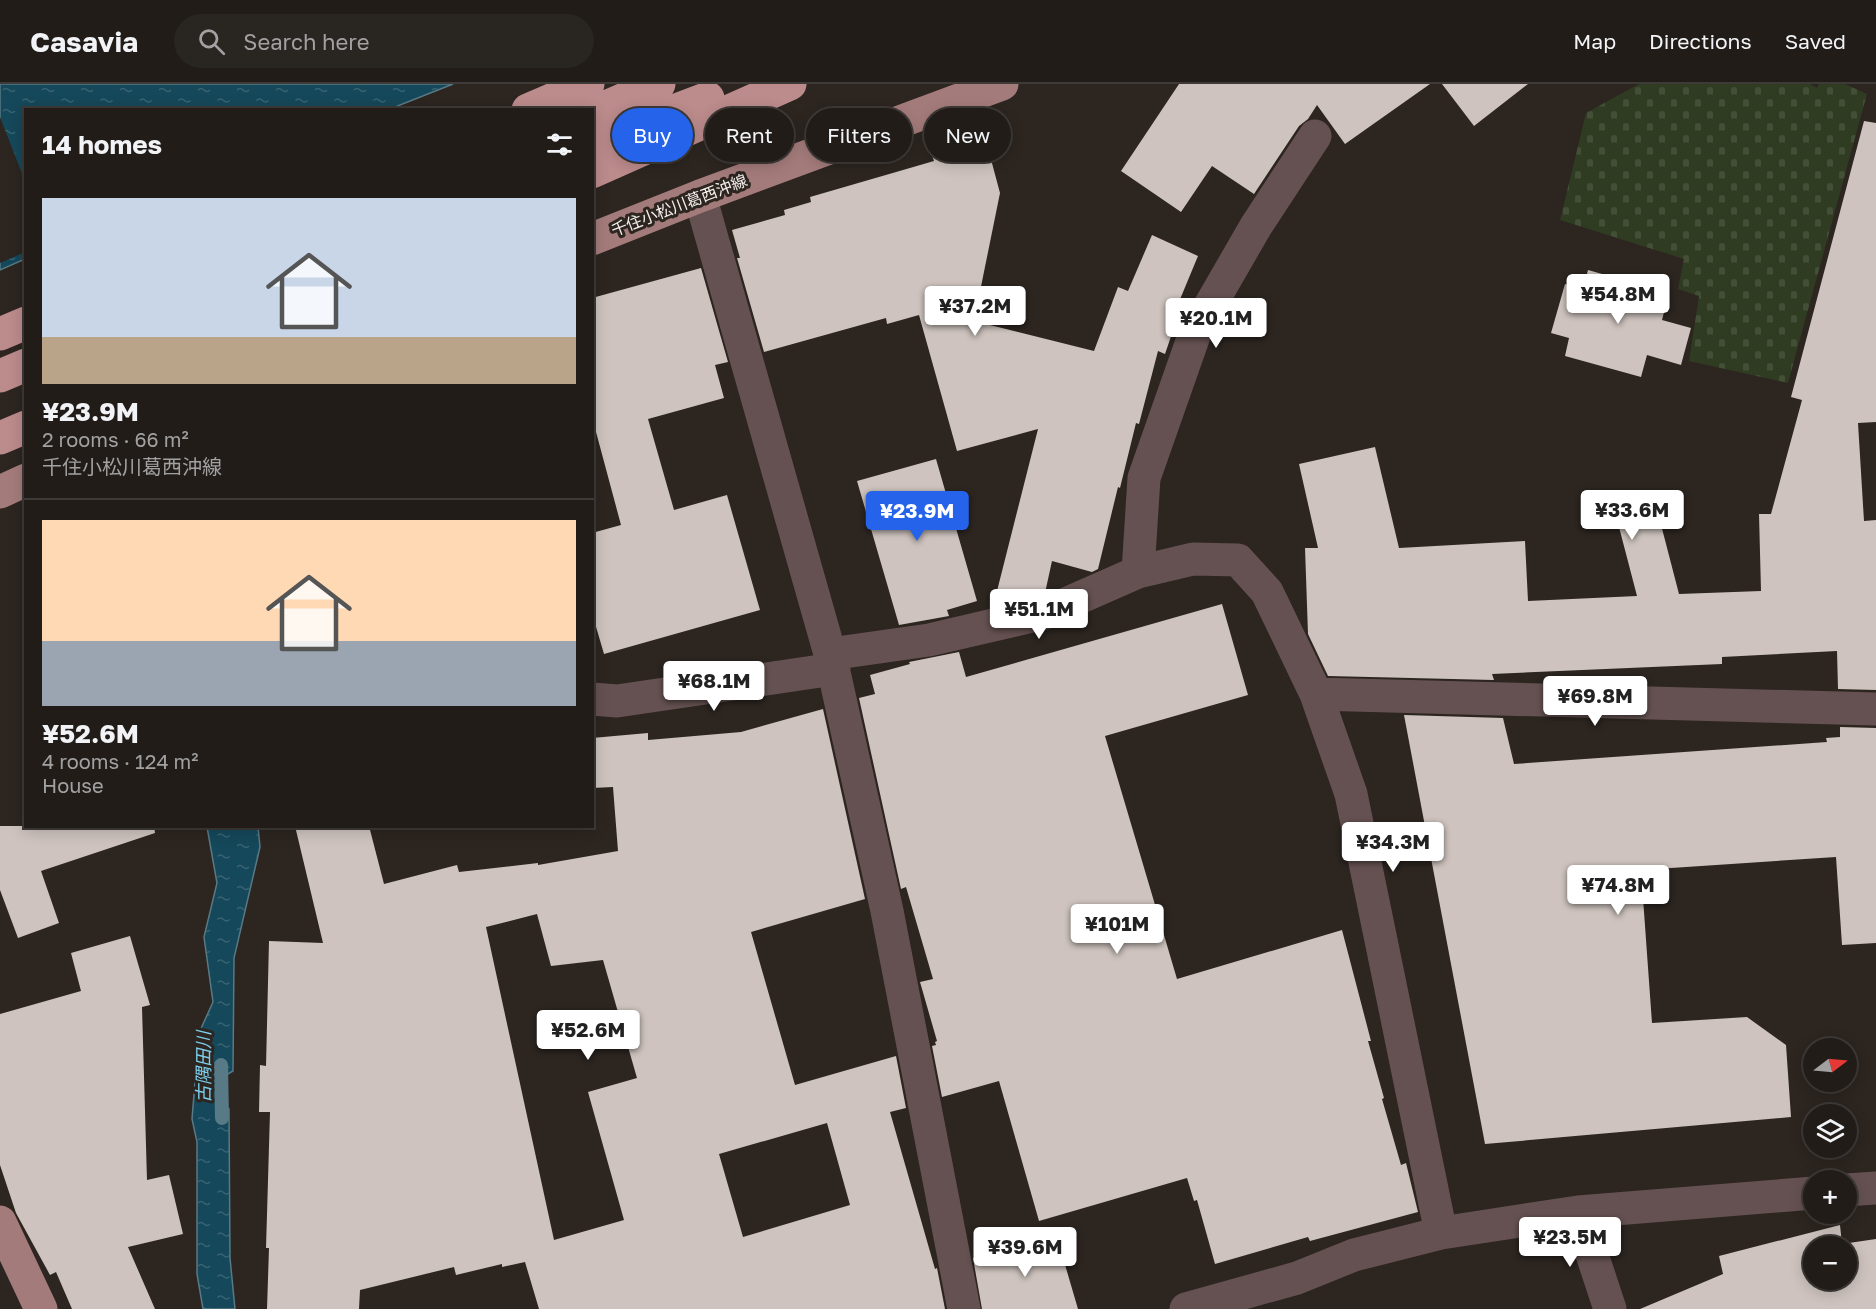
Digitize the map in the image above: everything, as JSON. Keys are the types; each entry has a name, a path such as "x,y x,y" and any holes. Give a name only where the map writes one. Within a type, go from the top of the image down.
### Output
{"highway":[{"path":"533,108 588,84"},
{"path":"594,112 659,84"},
{"path":"594,141 746,84"},
{"path":"594,171 790,84"},
{"path":"0,334 24,324"},
{"path":"0,363 24,355"},
{"path":"0,376 24,366"},
{"path":"0,438 24,428"}],"main road":[{"name":"千住小松川葛西沖線","path":"594,238 700,195 1002,84"},
{"path":"0,492 24,481"},
{"path":"0,1222 40,1309"}],"street":[{"path":"1138,572 1144,478 1196,330 1256,226 1315,136"},
{"path":"700,195 832,661 888,911 963,1309"},
{"path":"594,699 617,701 832,661 1045,613 1138,572 1193,559 1238,560 1267,592 1316,694 1351,794 1441,1233"},
{"path":"1316,694 1876,709"},
{"path":"1857,1189 1876,1188"},
{"path":"1186,1309 1297,1278 1354,1256 1441,1233 1578,1212 1803,1194"},
{"path":"1578,1212 1610,1309"}],"green space":[{"path":"1639,84 1810,84 1817,88 1819,84 1845,84 1867,94 1788,383 1689,361 1699,296 1678,289 1684,259 1560,220 1586,113"}],"water":[{"path":"0,84 453,84 393,108 24,108 24,259 0,270"},
{"path":"207,828 258,828 260,847 234,958 233,1071 221,1078 221,1101 229,1109 230,1258 235,1309 203,1309 197,1274 197,1142 192,1119 199,1033 213,1002 204,937 217,883"}],"pier":[{"path":"0,117 24,179 24,252 0,263"}],"building":[{"path":"1179,84 1430,84 1345,144 1317,105 1308,119 1299,126 1254,194 1212,166 1181,212 1121,171"},
{"path":"1442,84 1528,84 1474,126"},
{"path":"1864,121 1876,123 1876,422 1858,423 1864,521 1876,520 1876,690 1838,689 1837,651 1722,657 1722,664 1492,674 1494,680 1328,676 1308,634 1305,548 1318,548 1299,464 1375,447 1399,548 1525,541 1528,601 1637,596 1619,527 1659,517 1679,594 1761,591 1759,514 1771,514 1802,400 1791,397"},
{"path":"931,162 992,162 1000,193 974,321 1094,351 1118,287 1128,291 1152,235 1198,256 1176,309 1180,310 1165,354 1158,351 1139,424 1136,423 1120,488 1118,487 1098,569 1092,572 1052,561 1045,593 1024,599 997,591 1038,429 957,451 919,315 887,324 886,318 764,352 737,258 740,258 732,230 785,215 784,210 811,202 810,197"},
{"path":"701,268 728,362 715,365 724,398 648,419 674,510 727,495 760,610 604,654 594,620 594,532 621,525 594,424 594,297"},
{"path":"1588,270 1669,293 1662,320 1691,328 1681,365 1647,355 1641,377 1565,356 1569,338 1551,333 1565,284 1583,289"},
{"path":"936,459 977,601 947,610 949,616 899,625 857,481"},
{"path":"1222,604 1248,695 1105,736 1177,979 1342,930 1371,1041 1368,1041 1384,1098 1382,1099 1401,1165 1406,1163 1418,1212 1310,1241 1308,1237 1215,1264 1197,1200 1194,1201 1187,1178 1039,1221 999,1081 942,1097 932,1046 936,1045 937,1041 920,982 933,979 906,887 901,889 859,698 875,694 870,675 910,664 909,662 959,652 966,677"},
{"path":"823,709 865,899 751,932 795,1085 896,1056 906,1108 890,1112 935,1269 937,1268 945,1309 539,1309 525,1262 502,1267 502,1264 456,1275 454,1267 360,1290 359,1309 267,1309 269,1248 266,1248 270,1112 259,1112 260,1065 266,1066 269,941 323,943 295,828 370,828 384,884 457,865 459,872 538,863 538,865 618,851 613,787 594,788 594,738 648,733 648,740 741,732","holes":["537,914 551,966 603,960 637,1078 588,1092 624,1220 554,1240 486,927","827,1123 850,1205 743,1237 719,1154"]},
{"path":"1404,715 1503,718 1514,764 1827,742 1826,738 1840,737 1840,727 1876,728 1876,943 1842,945 1836,857 1641,870 1652,1023 1747,1017 1786,1045 1791,1117 1485,1144"},
{"path":"0,826 154,828 155,833 41,871 59,923 18,938 0,890"},
{"path":"130,936 150,1005 142,1007 147,1180 169,1175 183,1234 128,1247 155,1309 72,1309 56,1272 50,1275 16,1213 0,1165 0,1014 81,991 71,953"},
{"path":"1840,1225 1841,1236 1803,1236 1803,1290 1857,1290 1857,1242 1876,1239 1876,1309 1640,1309 1723,1274 1719,1256"},
{"path":"1056,1234 1078,1309 982,1309 973,1258"}],"waterway":[{"name":"古隅田川","path":"221,1065 222,1118"}]}
